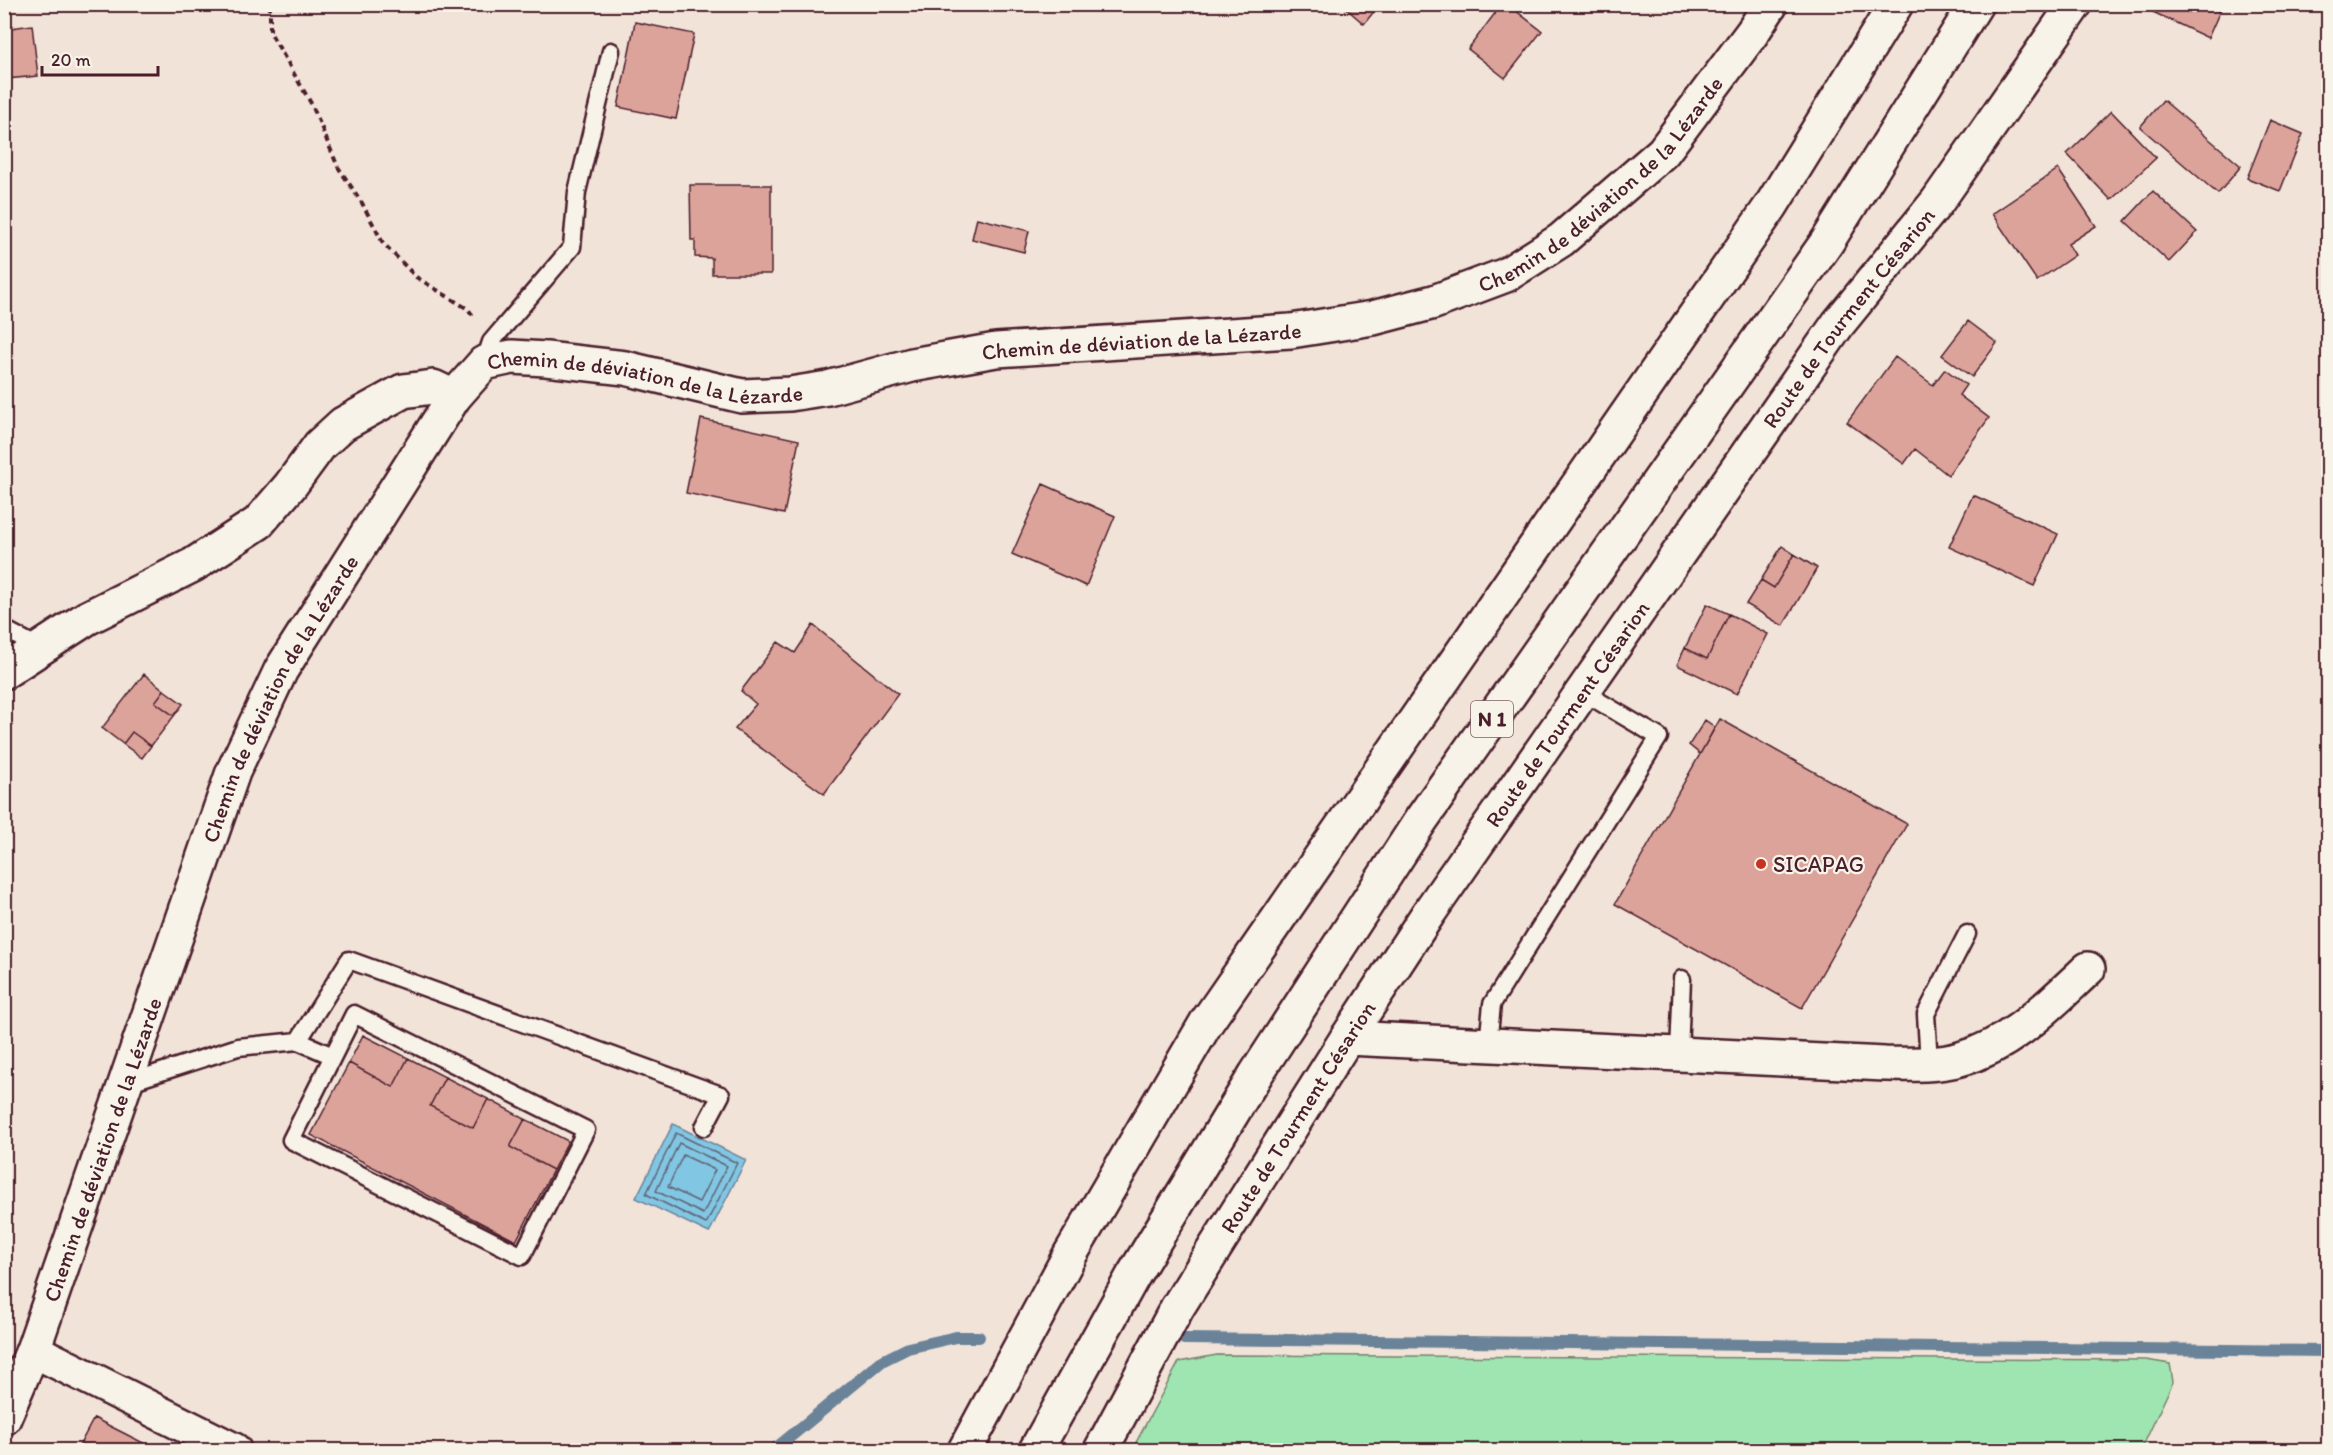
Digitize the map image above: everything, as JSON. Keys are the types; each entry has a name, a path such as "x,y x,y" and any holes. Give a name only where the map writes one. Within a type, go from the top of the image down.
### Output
{"main road":[{"name":"Chemin de déviation de la Lézarde","path":"4,1418 33,1350 233,772 281,670 454,397 488,352 512,357 625,368 742,396 790,394 828,388 921,363 996,350 1291,331 1373,318 1434,302 1506,275 1561,240 1663,152 1771,4"},
{"path":"965,1450 1071,1253 1206,1023 1771,206 1896,4"},
{"name":"N 1","path":"1036,1450 1133,1275 1256,1074 1415,829 1827,242 1976,4"},
{"name":"Route de Tourment Césarion","path":"1101,1450 1177,1308 1428,914 1838,324 1937,202 2075,4"},
{"path":"4,672 87,618 193,565 258,523 290,486 320,445 343,424 403,391 433,387 454,397"},
{"path":"1347,1038 1885,1064 1929,1063 1967,1057 2023,1029 2088,969"},
{"path":"1053,1450 1106,1325"},
{"path":"33,1350 234,1450"}],"lane":[{"path":"488,352 572,247 577,192 610,51"},
{"path":"4,629 40,648"},
{"path":"1488,1045 1492,1004 1659,737 1583,692"},
{"path":"1929,1063 1926,1014 1966,934"},
{"path":"298,1041 349,960 722,1095 704,1127"},
{"path":"1678,1053 1682,979"},
{"path":"354,1014 586,1130 522,1256 291,1140 333,1056 354,1014"},
{"path":"124,1084 238,1047 298,1041 333,1056"}],"path":[{"path":"270,4 270,32 312,105 338,167 362,203 383,243 416,277 468,309 488,352"}],"green space":[{"path":"1217,1355 2146,1360 2170,1364 2173,1382 2141,1450 1132,1450 1179,1362"}],"water":[{"path":"673,1124 746,1160 709,1233 636,1198"}],"building":[{"path":"1341,4 1380,4 1364,24"},
{"path":"1502,4 1507,4 1542,31 1505,78 1468,49"},
{"path":"2136,4 2223,4 2208,38"},
{"path":"635,22 694,34 676,119 618,107"},
{"path":"32,25 38,76 6,79 8,98 4,98 4,29"},
{"path":"2163,100 2241,166 2218,194 2140,127"},
{"path":"2111,111 2156,158 2111,200 2067,154"},
{"path":"2270,120 2303,134 2280,191 2247,178"},
{"path":"2058,169 2096,226 2068,244 2075,255 2037,281 1992,214"},
{"path":"690,185 771,185 771,274 712,274 712,258 695,257 695,240 691,240"},
{"path":"2153,191 2197,232 2169,262 2125,221"},
{"path":"977,218 1029,231 1024,252 972,239"},
{"path":"1968,321 1997,343 1972,377 1942,355"},
{"path":"1895,357 1933,385 1945,369 1966,385 1959,395 1989,418 1948,475 1915,449 1904,464 1847,422"},
{"path":"701,419 799,440 784,514 686,493"},
{"path":"1043,484 1115,516 1086,586 1012,554"},
{"path":"1973,495 2058,534 2034,586 1949,547"},
{"path":"1782,546 1794,554 1774,588 1761,580"},
{"path":"1794,554 1817,568 1783,626 1746,604 1761,580 1774,588"},
{"path":"1707,604 1729,614 1707,659 1685,648"},
{"path":"1729,614 1768,634 1737,694 1677,665 1685,648 1707,659"},
{"path":"813,625 898,694 824,794 735,729 756,704 741,691 778,642 795,653"},
{"path":"144,674 164,690 155,702 174,716 151,746 132,732 123,744 102,728"},
{"path":"164,690 183,704 174,716 155,702"},
{"name":"SICAPAG","path":"1720,719 1907,824 1802,1008 1615,904"},
{"path":"1705,720 1715,727 1700,754 1689,745"},
{"path":"132,732 151,746 142,758 123,744"},
{"path":"363,1035 408,1058 393,1087 349,1063"},
{"path":"408,1058 445,1077 430,1106 473,1128 488,1099 525,1119 510,1147 553,1170 516,1241 311,1135 349,1063 393,1087"},
{"path":"445,1077 488,1099 473,1128 430,1106"},
{"path":"525,1119 568,1141 553,1170 510,1147"},
{"path":"94,1418 157,1450 77,1450"}],"waterway":[{"path":"774,1450 882,1361 908,1348 956,1337 979,1337"},
{"path":"1184,1339 2328,1351"}],"place":[{"name":"SICAPAG","path":"1761,864"}]}
